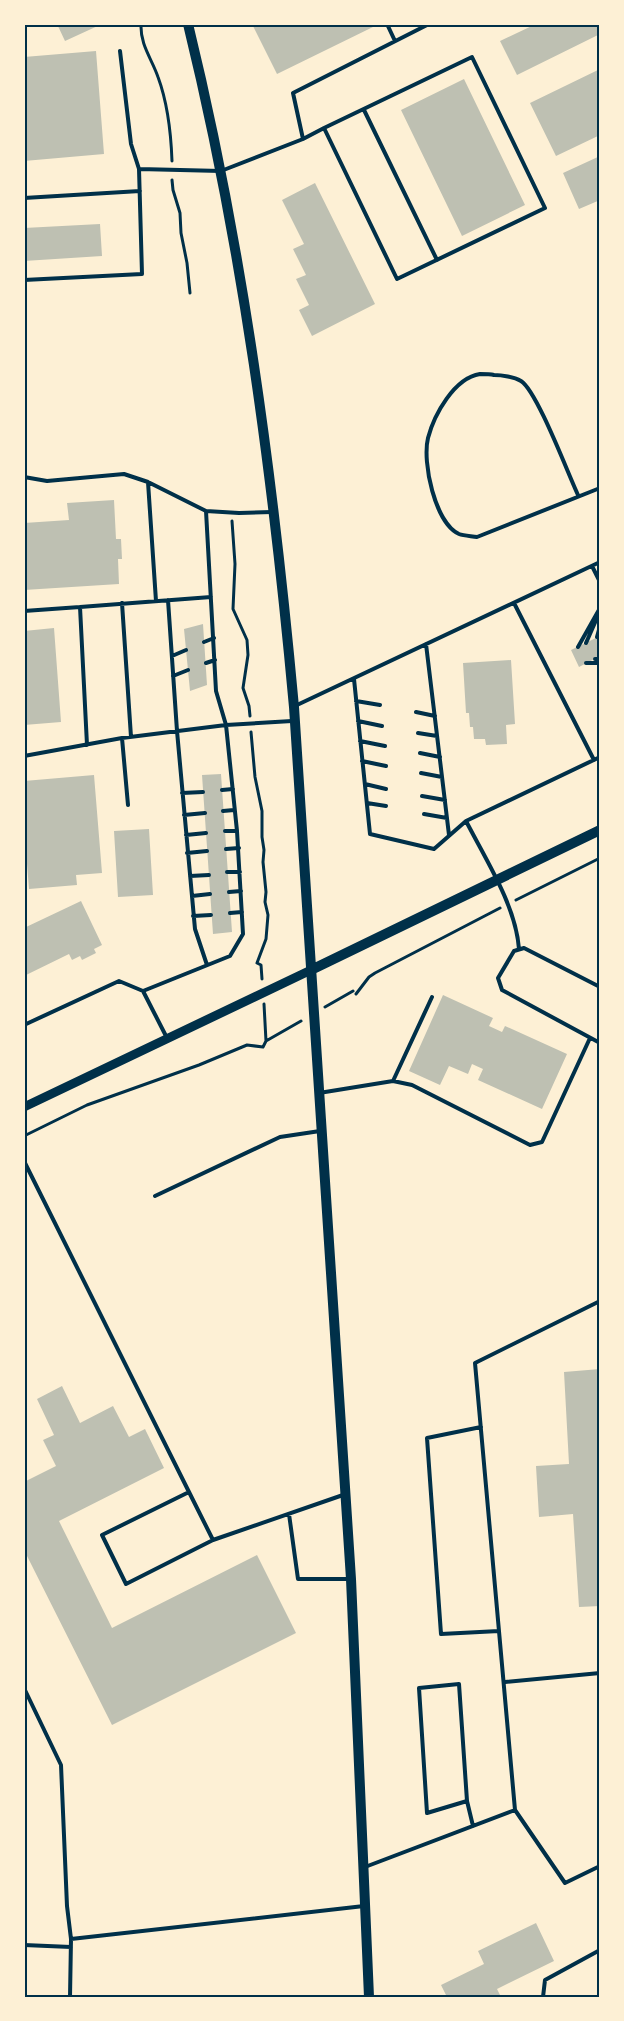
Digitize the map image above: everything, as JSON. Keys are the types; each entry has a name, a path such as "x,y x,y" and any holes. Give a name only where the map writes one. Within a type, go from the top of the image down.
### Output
{"main road":[{"path":"188,24 221,171 249,328 275,511 294,707 351,1579 369,1997"},
{"path":"311,970 600,830"}],"street":[{"path":"24,1107 311,970"}],"lane":[{"path":"387,24 395,41"},
{"path":"303,139 293,93 429,24"},
{"path":"24,280 142,274 139,169 131,144 120,51"},
{"path":"139,169 221,171 303,139 324,128 472,57 545,208 397,279 324,128"},
{"path":"364,109 437,260"},
{"path":"24,198 140,191"},
{"path":"578,495 539,406 522,382 501,375 479,374 461,382 442,404 428,440 429,475 437,506 445,523 459,534 477,537 600,488"},
{"path":"24,477 47,481 124,474 148,482 206,511 232,513 275,511"},
{"path":"148,482 156,601"},
{"path":"143,991 230,956 243,934 239,848 226,725 216,691 206,511"},
{"path":"294,707 600,562"},
{"path":"592,566 600,582"},
{"path":"24,611 211,597"},
{"path":"168,600 193,916 207,965"},
{"path":"122,603 131,737"},
{"path":"514,603 594,760"},
{"path":"80,606 87,745"},
{"path":"586,643 600,610"},
{"path":"578,647 600,610"},
{"path":"597,637 600,626"},
{"path":"204,642 214,638"},
{"path":"426,644 449,836"},
{"path":"172,656 186,650"},
{"path":"206,663 214,660"},
{"path":"586,663 598,660"},
{"path":"173,676 188,670"},
{"path":"354,679 370,834 434,849 466,821 600,757"},
{"path":"356,701 380,705"},
{"path":"416,712 435,716"},
{"path":"24,756 122,738 226,725 294,720"},
{"path":"358,721 382,726"},
{"path":"418,733 437,736"},
{"path":"122,738 128,805"},
{"path":"360,741 385,746"},
{"path":"420,753 440,757"},
{"path":"362,761 386,766"},
{"path":"421,772 442,777"},
{"path":"365,784 386,789"},
{"path":"222,790 233,789"},
{"path":"182,793 203,792"},
{"path":"422,796 445,800"},
{"path":"367,802 386,806"},
{"path":"223,811 235,810"},
{"path":"184,815 205,813"},
{"path":"424,814 447,818"},
{"path":"466,821 507,904 518,932 519,949"},
{"path":"225,831 237,831"},
{"path":"186,835 206,833"},
{"path":"226,849 239,848"},
{"path":"188,853 207,851"},
{"path":"227,873 240,872"},
{"path":"190,876 209,875"},
{"path":"229,892 241,891"},
{"path":"192,896 210,894"},
{"path":"230,913 242,912"},
{"path":"193,916 211,915"},
{"path":"600,987 524,948 514,951 498,978 502,990 600,1043"},
{"path":"24,1025 119,981 143,991 167,1039"},
{"path":"393,1081 432,997"},
{"path":"319,1094 393,1081 412,1085 530,1145 542,1142 590,1038"},
{"path":"155,1196 280,1137 321,1131"},
{"path":"24,1161 213,1540"},
{"path":"600,1300 475,1363 515,1810 565,1883 600,1866"},
{"path":"481,1427 427,1438 441,1634 499,1631"},
{"path":"189,1492 102,1535 126,1584 213,1540 345,1494"},
{"path":"289,1514 298,1579 351,1579"},
{"path":"505,1682 600,1673"},
{"path":"467,1801 427,1813 419,1688 459,1684 467,1801 473,1826"},
{"path":"24,1688 62,1765 67,1906 71,1939 70,1997"},
{"path":"364,1867 515,1810"},
{"path":"71,1939 364,1906"},
{"path":"24,1945 71,1947"},
{"path":"543,1997 545,1980 600,1950"}],"path":[{"path":"141,24 144,49 158,76 164,96 172,155"},
{"path":"172,185 180,213 190,293"},
{"path":"232,513 235,564 233,609 247,640 248,655 243,688 249,706"},
{"path":"252,737 255,777 262,811 265,902 268,915 266,939 257,963 261,965"},
{"path":"356,994 375,973 600,858"},
{"path":"24,1136 87,1105 199,1065 247,1045 263,1047 266,1041"}],"building":[{"path":"57,24 102,24 65,41"},
{"path":"252,24 374,24 375,26 277,74"},
{"path":"536,24 600,24 600,34 517,75 500,41"},
{"path":"96,51 104,154 24,161 24,57"},
{"path":"600,69 600,135 556,156 530,103"},
{"path":"464,79 525,205 462,236 401,110"},
{"path":"600,156 600,200 579,209 563,173"},
{"path":"315,183 375,304 312,336 299,310 309,305 296,279 306,275 293,249 304,244 282,200"},
{"path":"100,224 102,256 24,261 24,228"},
{"path":"114,500 116,539 121,539 122,559 118,559 119,584 24,590 24,523 69,520 67,503"},
{"path":"203,624 207,685 190,691 184,629"},
{"path":"54,628 61,722 24,725 24,631"},
{"path":"600,636 600,656 579,667 571,650"},
{"path":"511,660 515,724 506,725 507,744 486,745 485,739 474,739 469,713 466,713 463,663"},
{"path":"221,774 232,932 213,934 202,775"},
{"path":"94,775 102,873 76,875 77,885 29,889 24,826 24,781"},
{"path":"149,829 153,895 118,897 114,831"},
{"path":"81,901 102,945 94,949 96,953 82,960 80,956 72,960 69,954 24,976 24,928"},
{"path":"443,995 493,1018 489,1026 502,1032 505,1026 567,1054 542,1109 478,1080 483,1069 472,1064 468,1074 449,1066 440,1085 409,1071"},
{"path":"600,1369 600,1606 579,1607 573,1514 539,1517 536,1466 569,1464 564,1372"},
{"path":"62,1386 80,1423 113,1406 129,1437 145,1429 164,1468 59,1521 112,1628 257,1555 296,1633 112,1725 24,1550 24,1482 56,1466 43,1440 54,1435 37,1399"},
{"path":"536,1923 554,1961 497,1989 501,1997 447,1997 441,1985 484,1964 478,1951"}]}
